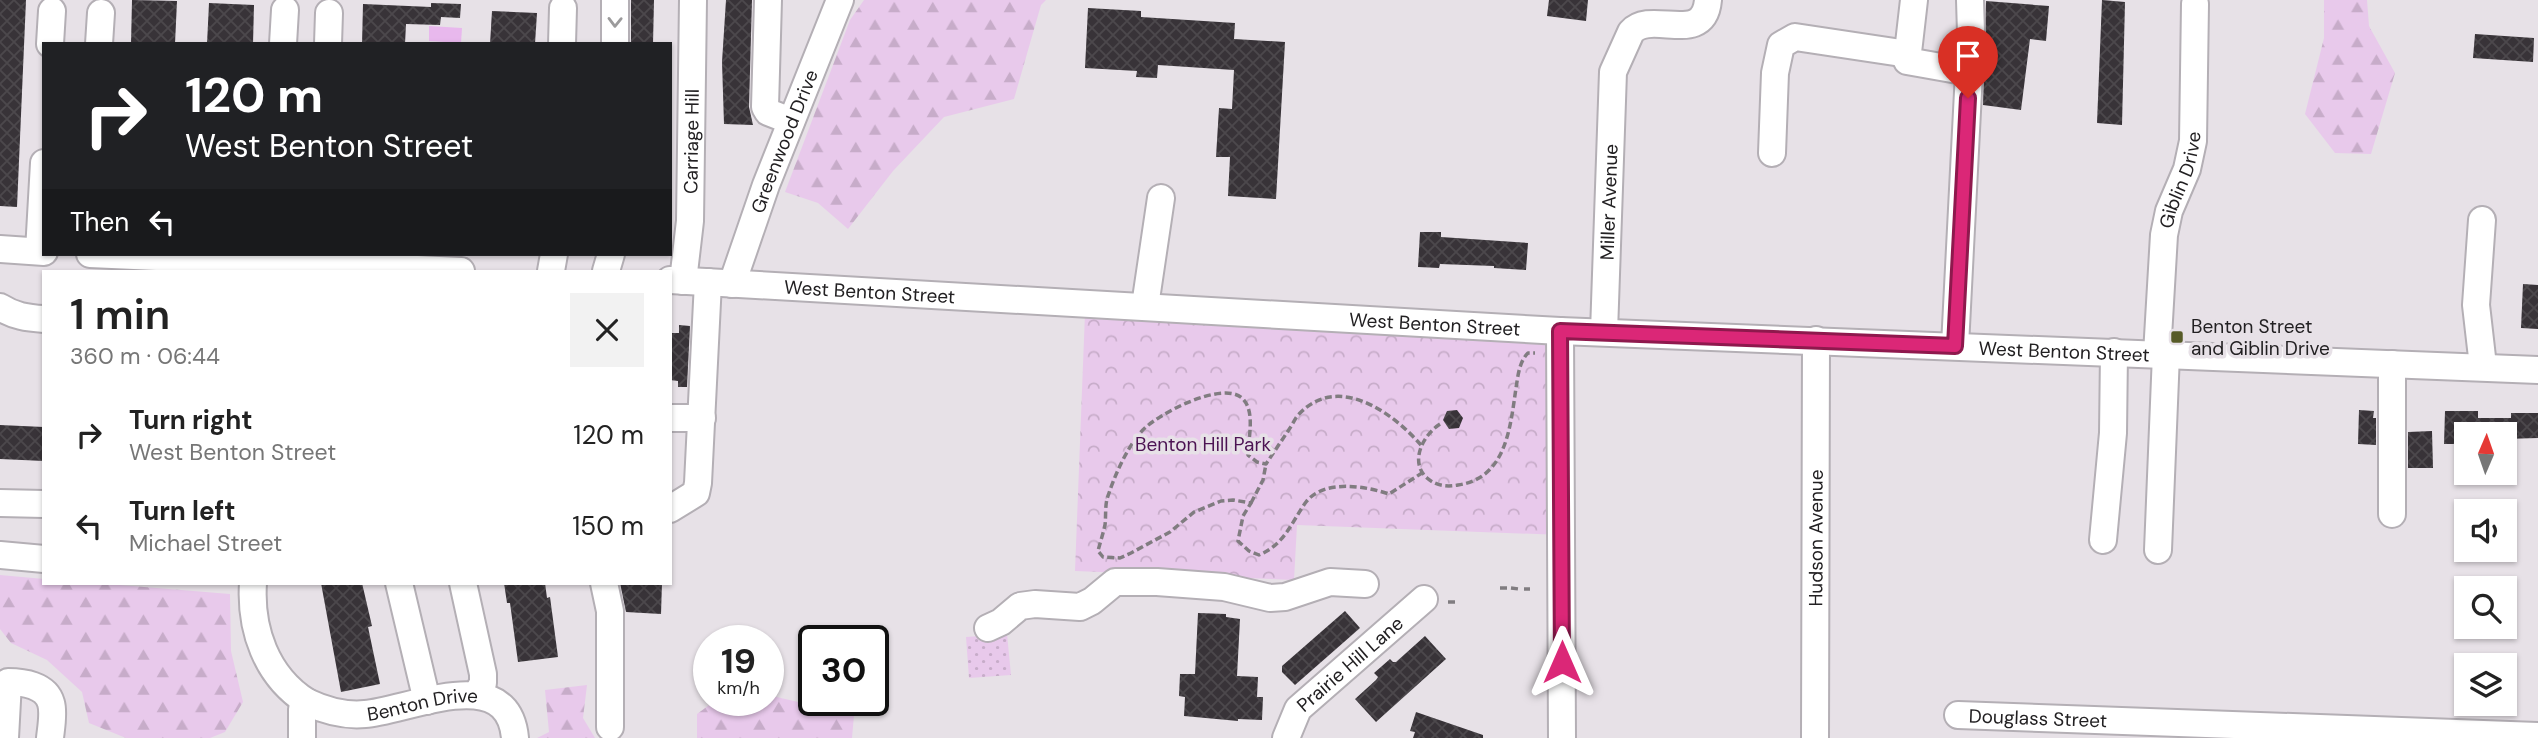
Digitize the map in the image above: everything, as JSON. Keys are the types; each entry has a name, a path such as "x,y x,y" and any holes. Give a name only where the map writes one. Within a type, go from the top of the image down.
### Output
{"street":[{"path":"615,0 615,42"},
{"name":"Carriage Hill","path":"693,0 690,221 698,282"},
{"path":"768,0 765,107 768,112 791,121"},
{"name":"Greenwood Drive","path":"698,282 791,121 840,0"},
{"name":"Miller Avenue","path":"1604,332 1613,72 1635,27 1647,24 1689,24 1704,14 1708,0"},
{"path":"1914,0 1907,61 1969,72"},
{"path":"1955,346 1971,33 1970,0"},
{"name":"Giblin Drive","path":"2158,550 2164,235 2169,211 2187,169 2193,141 2195,4"},
{"path":"562,42 563,8"},
{"path":"283,42 285,10"},
{"path":"50,42 51,12"},
{"path":"99,42 101,13"},
{"path":"328,42 330,13"},
{"path":"1772,153 1775,74 1781,44 1796,37 1908,54"},
{"path":"1145,306 1161,198"},
{"path":"2482,220 2476,305 2483,366"},
{"path":"0,249 41,251 42,222"},
{"path":"131,256 276,263 318,259 427,262 457,270"},
{"path":"672,508 696,493 702,418 698,282"},
{"name":"West Benton Street","path":"698,282 1145,306 1561,342 1604,332 2538,370"},
{"path":"0,307 11,314 42,319"},
{"name":"Hudson Avenue","path":"1815,738 1816,340"},
{"path":"1561,342 1562,738"},
{"path":"2103,540 2113,433 2114,352"},
{"path":"2392,364 2392,514"},
{"path":"672,418 702,418"},
{"path":"0,503 42,504"},
{"path":"0,555 42,559"},
{"path":"988,628 1001,622 1020,606 1035,604 1080,607 1093,601 1115,582 1224,587 1270,598 1285,597 1330,582 1365,584"},
{"name":"Benton Drive","path":"253,585 254,621 261,645 272,667 288,686 307,702 322,709 349,715 368,714 460,694 477,694 499,706 508,716 514,738"},
{"path":"400,585 427,701"},
{"path":"463,585 483,674 483,682 477,694"},
{"path":"604,585 610,611 610,727"},
{"name":"Prairie Hill Lane","path":"1286,738 1298,709 1436,600"},
{"path":"5,738 8,682 26,682 43,691 51,703 50,738"},
{"path":"302,738 302,709 307,702"},
{"name":"Douglass Street","path":"1958,715 2047,728 2538,736"}],"path":[{"path":"1440,424 1432,429 1421,445 1418,460 1422,473 1428,480 1446,486 1480,480 1490,472 1509,431 1523,358 1561,342"},
{"path":"1251,503 1221,501 1194,512 1170,532 1120,558 1103,557 1098,551 1105,527 1106,501 1141,431 1193,399 1225,393 1243,399 1249,411 1248,455 1266,464"},
{"path":"1421,445 1388,413 1368,402 1341,396 1313,402 1298,415 1266,464 1262,480 1243,516 1238,541 1259,555 1281,542 1308,500 1319,492 1360,485 1389,494 1422,473"},
{"path":"1500,588 1530,589"},
{"path":"1436,600 1455,602"}],"green space":[{"path":"864,0 1046,0 1041,5 1014,99 944,117 893,171 848,229 818,203 785,192 850,20"},
{"path":"2324,0 2367,0 2369,26 2395,73 2371,154 2335,153 2305,114 2324,38"},
{"name":"Benton Hill Park","path":"1085,313 1561,341 1562,535 1297,525 1294,580 1075,571"},
{"path":"0,575 42,579 42,585 120,585 230,594 231,651 243,702 225,732 210,738 126,738 89,723 82,692 47,660 11,643 0,629"},
{"path":"1007,634 1011,675 969,678 966,637"},
{"path":"587,685 583,718 595,738 537,738 549,732 545,690"},
{"path":"784,699 798,702 798,716 854,716 852,738 697,738 697,716 784,716"}],"shaded area":[{"path":"429,26 462,28 461,42 429,41"}],"building":[{"path":"0,0 26,0 17,207 0,206"},
{"path":"132,0 177,1 175,42 131,42"},
{"path":"631,0 654,0 653,42 631,42"},
{"path":"726,0 752,0 749,107 753,125 724,124 722,62"},
{"path":"1549,0 1588,0 1586,21 1547,16"},
{"path":"2102,0 2125,2 2122,125 2097,123"},
{"path":"1986,1 2049,6 2046,41 2030,39 2021,110 1983,105"},
{"path":"209,3 254,5 253,42 207,42"},
{"path":"431,3 461,4 460,18 441,17 440,25 406,24 405,42 362,42 363,4 431,7"},
{"path":"1088,8 1141,11 1141,17 1235,23 1234,39 1285,42 1276,199 1228,196 1230,157 1216,157 1219,108 1232,109 1234,70 1158,65 1157,78 1136,77 1137,71 1085,68"},
{"path":"492,11 537,13 535,42 490,42"},
{"path":"2475,34 2534,38 2533,62 2473,58"},
{"path":"1420,232 1441,232 1441,237 1528,243 1526,270 1440,264 1439,268 1418,267"},
{"path":"2523,284 2538,285 2538,329 2521,328"},
{"path":"679,325 690,326 687,387 678,387 678,381 672,380 672,333 679,333"},
{"path":"1457,410 1463,418 1459,428 1449,429 1443,420 1447,411"},
{"path":"2359,410 2374,411 2376,445 2358,444"},
{"path":"2445,411 2478,411 2478,418 2511,418 2511,413 2538,413 2538,438 2517,439 2517,422 2454,422 2454,444 2444,444"},
{"path":"0,425 42,427 42,461 0,459"},
{"path":"2432,431 2433,468 2408,468 2408,432"},
{"path":"321,585 362,585 372,626 368,627 380,684 341,692"},
{"path":"504,585 545,585 547,598 550,597 558,657 518,662 510,603 507,603"},
{"path":"620,585 662,585 661,614 626,612"},
{"path":"1345,611 1360,628 1295,685 1282,672 1282,666"},
{"path":"1198,613 1226,614 1226,617 1240,619 1237,676 1258,677 1257,697 1263,697 1262,720 1238,721 1184,716 1185,697 1179,696 1180,674 1195,674"},
{"path":"1425,636 1446,659 1376,722 1355,699 1376,680 1378,677 1374,673 1390,659 1396,662"},
{"path":"1416,712 1483,735 1483,738 1413,738 1415,732 1410,731"}],"place":[{"name":"Benton Street and Giblin Drive","path":"2177,337"}],"route":[{"path":"1562,662 1560,331 1955,346 1968,98"}]}
